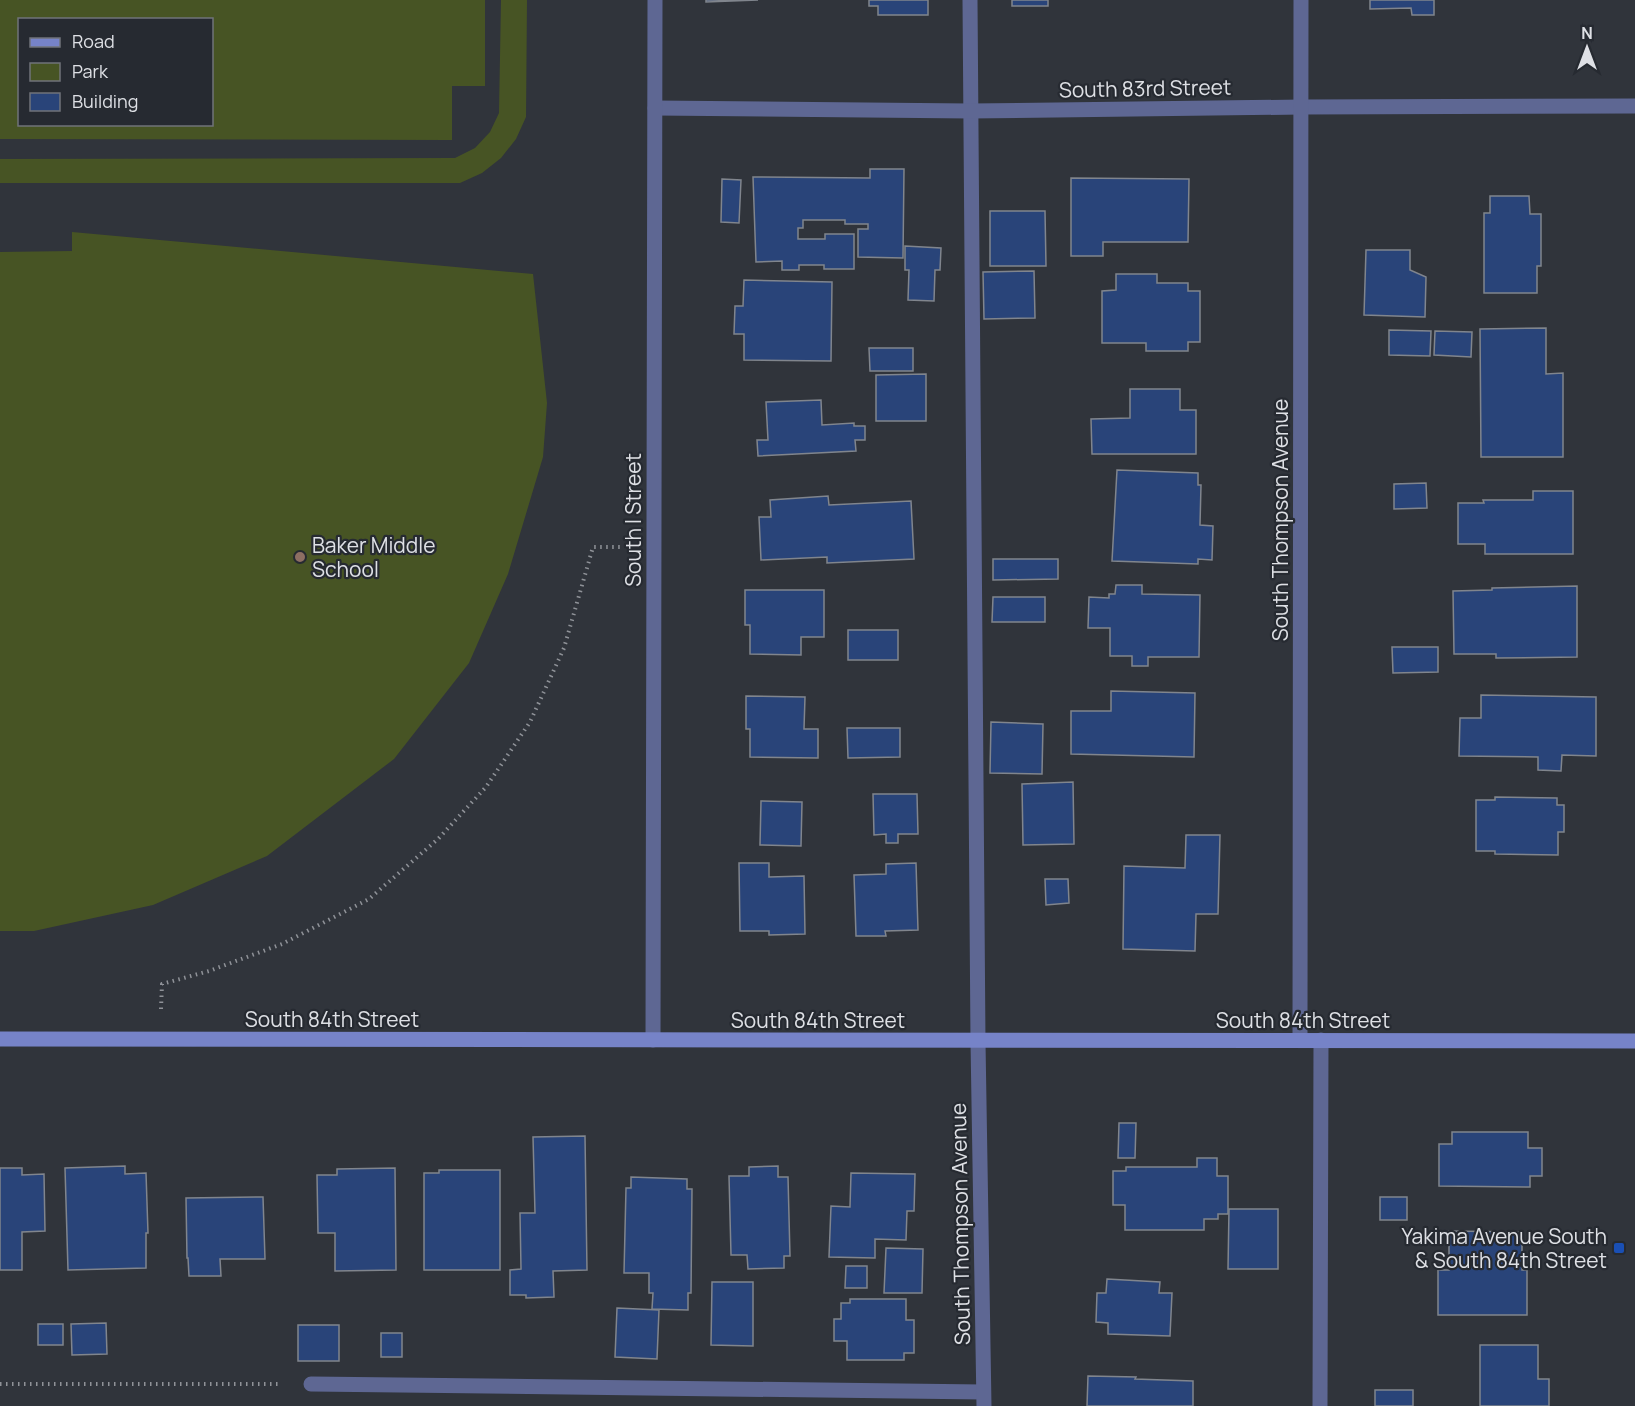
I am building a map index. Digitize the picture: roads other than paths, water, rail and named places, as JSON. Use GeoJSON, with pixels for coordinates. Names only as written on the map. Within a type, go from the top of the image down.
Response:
{"type":"FeatureCollection","features":[{"type":"Feature","properties":{"kind":"main road","name":"South 84th Street"},"geometry":{"type":"LineString","coordinates":[[0,1040],[1635,1041]]}},
{"type":"Feature","properties":{"kind":"street","name":"South I Street"},"geometry":{"type":"LineString","coordinates":[[653,1040],[655,0]]}},
{"type":"Feature","properties":{"kind":"street","name":"South Thompson Avenue"},"geometry":{"type":"LineString","coordinates":[[970,0],[978,1042],[984,1399]]}},
{"type":"Feature","properties":{"kind":"street","name":"South Thompson Avenue"},"geometry":{"type":"LineString","coordinates":[[1300,1040],[1302,0]]}},
{"type":"Feature","properties":{"kind":"street","name":"South 83rd Street"},"geometry":{"type":"LineString","coordinates":[[655,108],[970,111],[1635,106]]}},
{"type":"Feature","properties":{"kind":"street"},"geometry":{"type":"LineString","coordinates":[[1320,1406],[1321,1040]]}},
{"type":"Feature","properties":{"kind":"street"},"geometry":{"type":"LineString","coordinates":[[311,1384],[984,1399]]}},
{"type":"Feature","properties":{"kind":"place","name":"Baker Middle School"},"geometry":{"type":"Point","coordinates":[300,557]}},
{"type":"Feature","properties":{"kind":"place","name":"Yakima Avenue South & South 84th Street"},"geometry":{"type":"Point","coordinates":[1619,1248]}}]}
